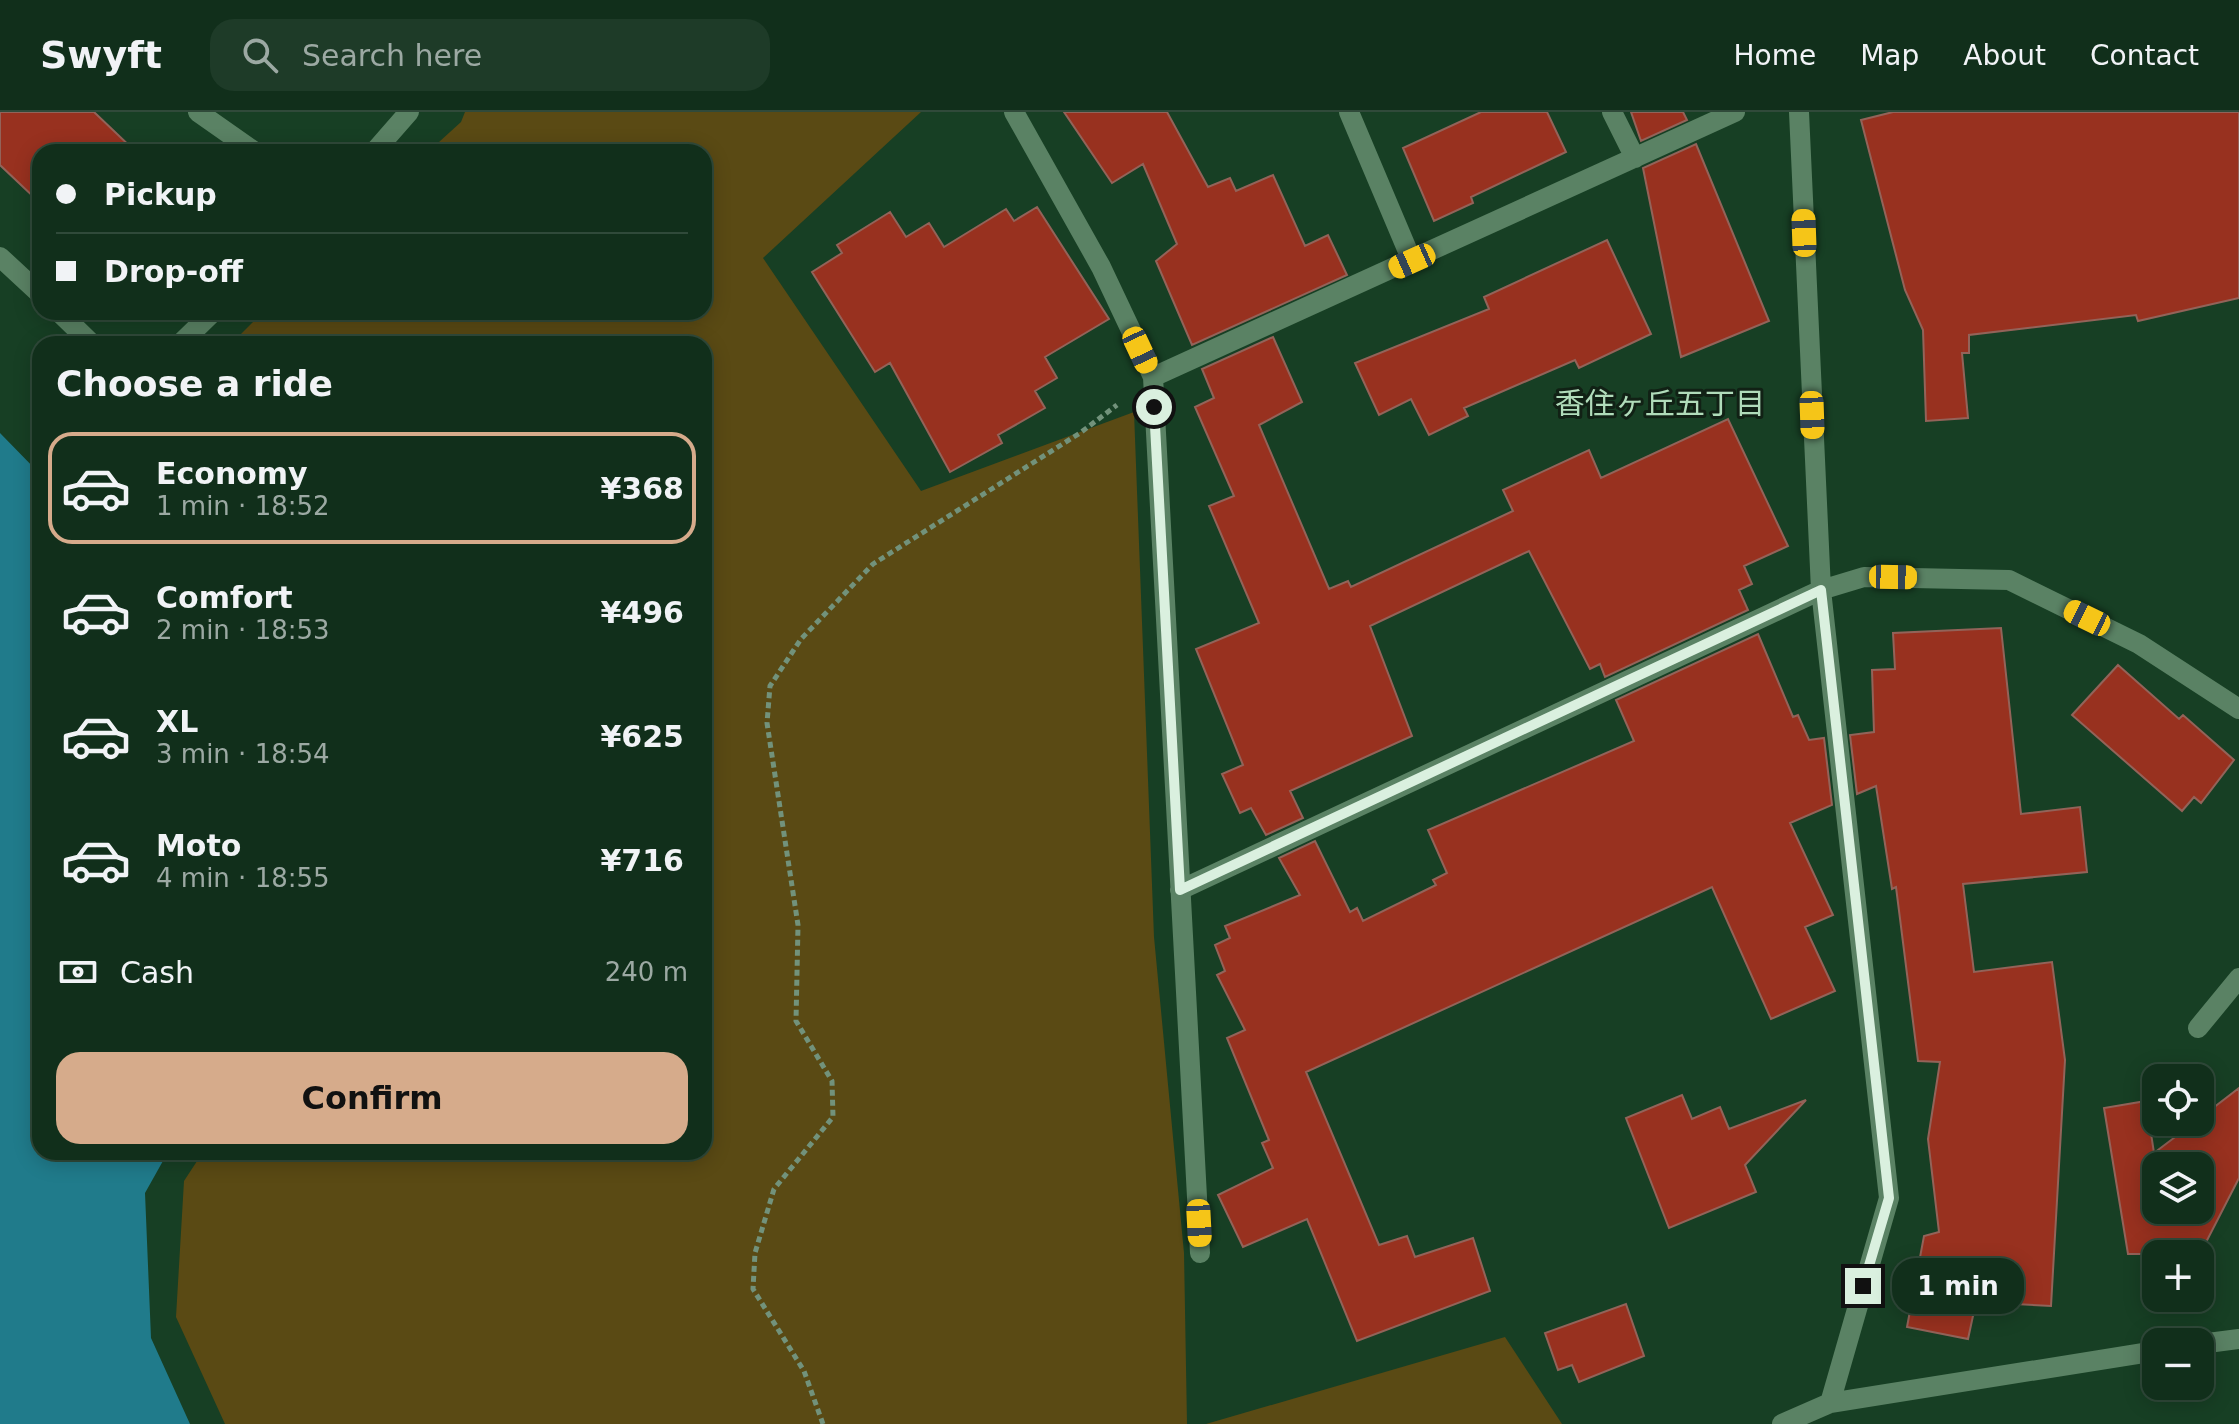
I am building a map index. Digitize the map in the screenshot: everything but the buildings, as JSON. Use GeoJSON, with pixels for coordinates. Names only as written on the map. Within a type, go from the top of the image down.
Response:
{"type":"FeatureCollection","features":[{"type":"Feature","properties":{"kind":"street"},"geometry":{"type":"LineString","coordinates":[[198,112],[244,144]]}},
{"type":"Feature","properties":{"kind":"street"},"geometry":{"type":"LineString","coordinates":[[381,144],[409,112]]}},
{"type":"Feature","properties":{"kind":"street"},"geometry":{"type":"LineString","coordinates":[[1014,112],[1101,267],[1153,377],[1200,1253]]}},
{"type":"Feature","properties":{"kind":"street"},"geometry":{"type":"LineString","coordinates":[[1349,112],[1412,261]]}},
{"type":"Feature","properties":{"kind":"street"},"geometry":{"type":"LineString","coordinates":[[1612,112],[1635,158]]}},
{"type":"Feature","properties":{"kind":"street"},"geometry":{"type":"LineString","coordinates":[[1153,377],[1735,112]]}},
{"type":"Feature","properties":{"kind":"street"},"geometry":{"type":"LineString","coordinates":[[1799,112],[1821,590],[1889,1198],[1830,1403]]}},
{"type":"Feature","properties":{"kind":"street"},"geometry":{"type":"LineString","coordinates":[[0,257],[32,287]]}},
{"type":"Feature","properties":{"kind":"street"},"geometry":{"type":"LineString","coordinates":[[67,320],[84,336]]}},
{"type":"Feature","properties":{"kind":"street"},"geometry":{"type":"LineString","coordinates":[[188,336],[205,320]]}},
{"type":"Feature","properties":{"kind":"street"},"geometry":{"type":"LineString","coordinates":[[1180,890],[1821,590],[1864,577],[2009,580],[2139,644],[2236,702]]}},
{"type":"Feature","properties":{"kind":"street"},"geometry":{"type":"LineString","coordinates":[[2198,1028],[2239,978]]}},
{"type":"Feature","properties":{"kind":"street"},"geometry":{"type":"LineString","coordinates":[[2214,1342],[2239,1339]]}},
{"type":"Feature","properties":{"kind":"street"},"geometry":{"type":"LineString","coordinates":[[1782,1424],[1830,1403],[2142,1353]]}},
{"type":"Feature","properties":{"kind":"path"},"geometry":{"type":"LineString","coordinates":[[823,1424],[804,1371],[753,1289],[755,1253],[774,1189],[833,1117],[832,1081],[796,1021],[798,925],[767,723],[770,686],[801,639],[873,564],[1080,433],[1153,377]]}},
{"type":"Feature","properties":{"kind":"shaded area"},"geometry":{"type":"Polygon","coordinates":[[[465,112],[921,112],[763,258],[921,491],[1134,412],[1154,937],[1184,1253],[1187,1424],[225,1424],[176,1317],[184,1181],[198,1160],[712,1160],[712,336],[239,336],[255,320],[712,320],[712,144],[437,144],[461,122],[465,112]]]}},
{"type":"Feature","properties":{"kind":"shaded area"},"geometry":{"type":"Polygon","coordinates":[[[1505,1337],[1562,1424],[1206,1424],[1505,1337]]]}},
{"type":"Feature","properties":{"kind":"water"},"geometry":{"type":"Polygon","coordinates":[[[0,433],[32,466],[32,1160],[164,1160],[145,1193],[151,1338],[190,1424],[0,1424],[0,433]]]}},
{"type":"Feature","properties":{"kind":"district","name":"香住ヶ丘五丁目"},"geometry":{"type":"Point","coordinates":[1660,403]}},
{"type":"Feature","properties":{"kind":"route"},"geometry":{"type":"LineString","coordinates":[[1154,407],[1180,890],[1821,590],[1889,1198],[1863,1286]]}}]}
